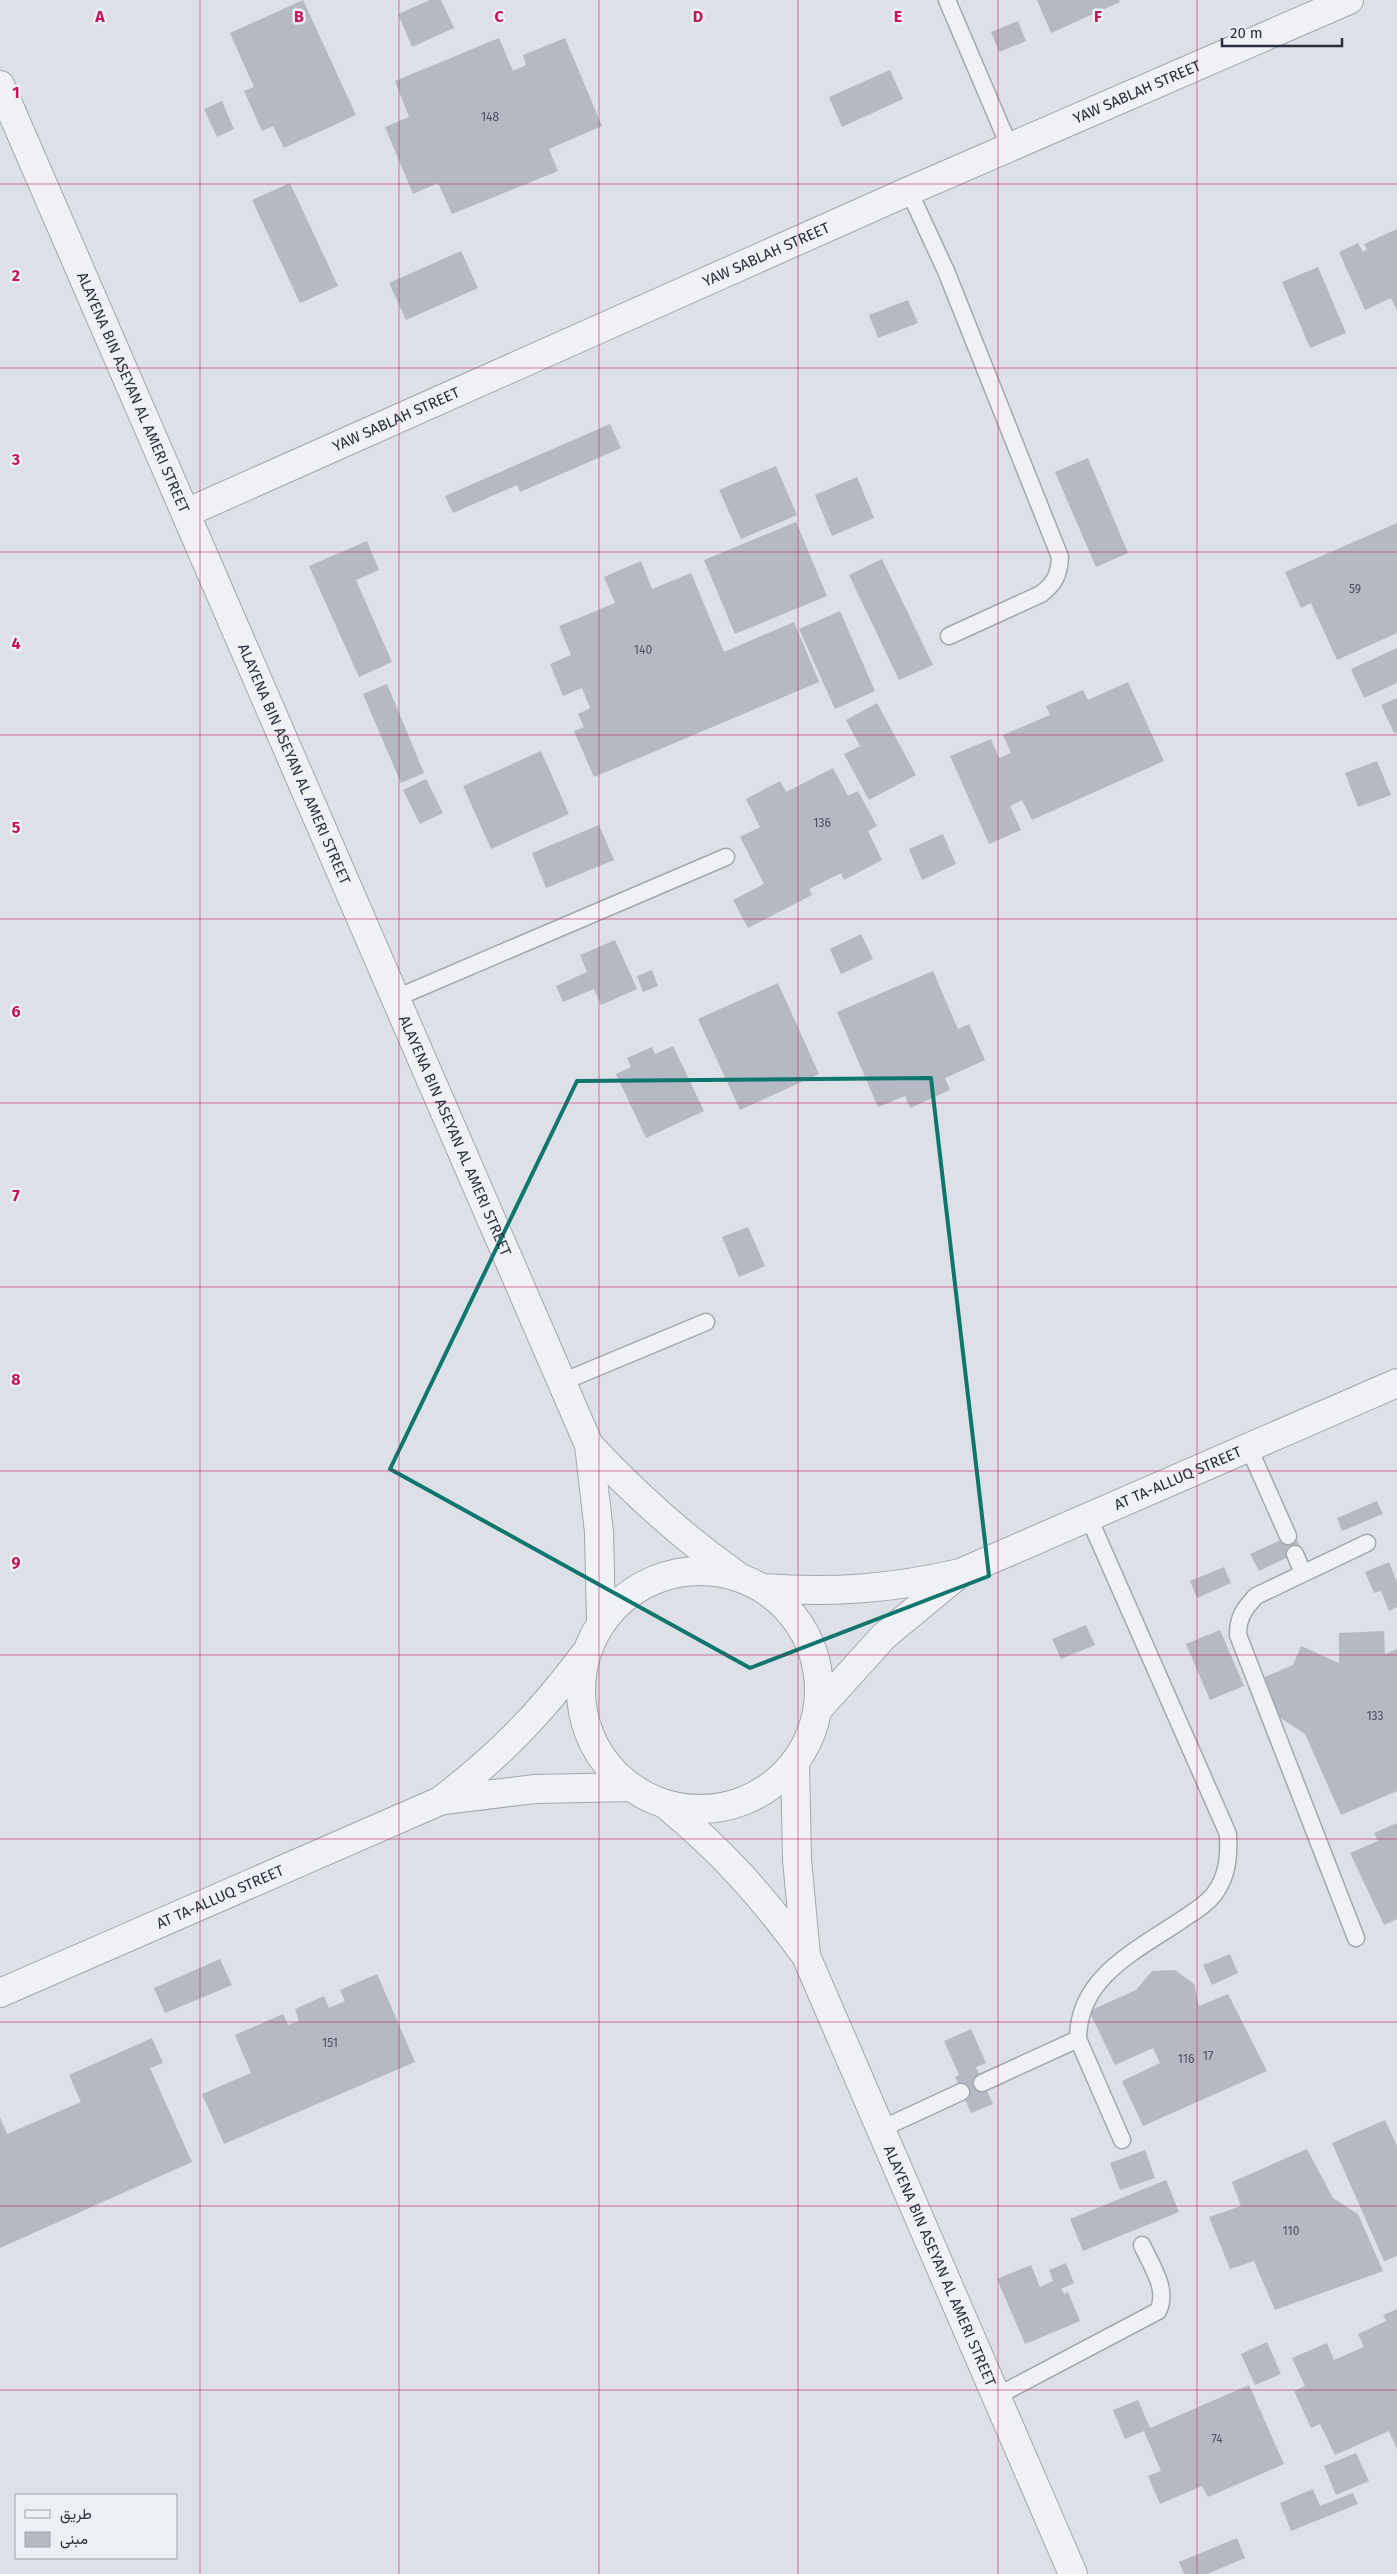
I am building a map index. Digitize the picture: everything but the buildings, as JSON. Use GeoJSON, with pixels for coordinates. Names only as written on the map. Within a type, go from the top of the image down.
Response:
{"type":"FeatureCollection","features":[{"type":"Feature","properties":{"kind":"street","name":"YAW SABLAH STREET"},"geometry":{"type":"LineString","coordinates":[[186,514],[909,191],[1349,0]]}},
{"type":"Feature","properties":{"kind":"street","name":"ALAYENA BIN ASEYAN AL AMERI STREET"},"geometry":{"type":"LineString","coordinates":[[0,84],[589,1445],[599,1532],[601,1620]]}},
{"type":"Feature","properties":{"kind":"street","name":"AT TA-ALLUQ STREET"},"geometry":{"type":"LineString","coordinates":[[601,1620],[620,1601],[640,1587],[664,1576],[688,1572],[714,1572],[751,1582],[812,1592],[862,1590],[912,1584],[960,1574],[1397,1383]]}},
{"type":"Feature","properties":{"kind":"street","name":"ALAYENA BIN ASEYAN AL AMERI STREET"},"geometry":{"type":"LineString","coordinates":[[589,1445],[623,1482],[698,1548],[785,1605],[806,1636],[814,1653],[819,1680],[818,1709]]}},
{"type":"Feature","properties":{"kind":"street","name":"AT TA-ALLUQ STREET"},"geometry":{"type":"LineString","coordinates":[[818,1709],[884,1636],[960,1574]]}},
{"type":"Feature","properties":{"kind":"street"},"geometry":{"type":"LineString","coordinates":[[601,1620],[586,1652],[581,1681],[582,1712],[592,1740],[608,1766],[631,1787],[666,1806],[695,1809],[724,1806],[750,1798],[775,1783],[795,1762],[809,1737],[818,1709]]}},
{"type":"Feature","properties":{"kind":"street","name":"AT TA-ALLUQ STREET"},"geometry":{"type":"LineString","coordinates":[[0,1993],[440,1801],[482,1769],[521,1733],[556,1694],[586,1652]]}},
{"type":"Feature","properties":{"kind":"street","name":"ALAYENA BIN ASEYAN AL AMERI STREET"},"geometry":{"type":"LineString","coordinates":[[795,1762],[797,1860],[806,1956]]}},
{"type":"Feature","properties":{"kind":"street","name":"AT TA-ALLUQ STREET"},"geometry":{"type":"LineString","coordinates":[[440,1801],[535,1789],[631,1787]]}},
{"type":"Feature","properties":{"kind":"street","name":"ALAYENA BIN ASEYAN AL AMERI STREET"},"geometry":{"type":"LineString","coordinates":[[666,1806],[706,1838],[743,1874],[776,1914],[806,1956],[1073,2574]]}},
{"type":"Feature","properties":{"kind":"lane"},"geometry":{"type":"LineString","coordinates":[[947,0],[1010,148]]}},
{"type":"Feature","properties":{"kind":"lane"},"geometry":{"type":"LineString","coordinates":[[909,191],[946,271],[1060,557],[1059,571],[1054,584],[1041,594],[949,636]]}},
{"type":"Feature","properties":{"kind":"lane"},"geometry":{"type":"LineString","coordinates":[[396,998],[726,857]]}},
{"type":"Feature","properties":{"kind":"lane"},"geometry":{"type":"LineString","coordinates":[[562,1382],[706,1322]]}},
{"type":"Feature","properties":{"kind":"lane"},"geometry":{"type":"LineString","coordinates":[[1248,1448],[1288,1536]]}},
{"type":"Feature","properties":{"kind":"lane"},"geometry":{"type":"LineString","coordinates":[[1089,1518],[1228,1834],[1229,1850],[1222,1880],[1206,1904],[1110,1968],[1098,1981],[1082,2008],[1078,2022],[1078,2039],[1122,2140]]}},
{"type":"Feature","properties":{"kind":"lane"},"geometry":{"type":"LineString","coordinates":[[1356,1938],[1238,1635],[1238,1621],[1244,1608],[1256,1596],[1367,1543]]}},
{"type":"Feature","properties":{"kind":"lane"},"geometry":{"type":"LineString","coordinates":[[1295,1554],[1303,1574]]}},
{"type":"Feature","properties":{"kind":"lane"},"geometry":{"type":"LineString","coordinates":[[982,2083],[1078,2039]]}},
{"type":"Feature","properties":{"kind":"lane"},"geometry":{"type":"LineString","coordinates":[[881,2129],[961,2092]]}},
{"type":"Feature","properties":{"kind":"lane"},"geometry":{"type":"LineString","coordinates":[[997,2396],[1158,2311],[1163,2297],[1142,2245]]}},
{"type":"Feature","properties":{"kind":"highlighted area"},"geometry":{"type":"Polygon","coordinates":[[[931,1078],[989,1576],[750,1668],[390,1469],[577,1081],[931,1078]]]}}]}
